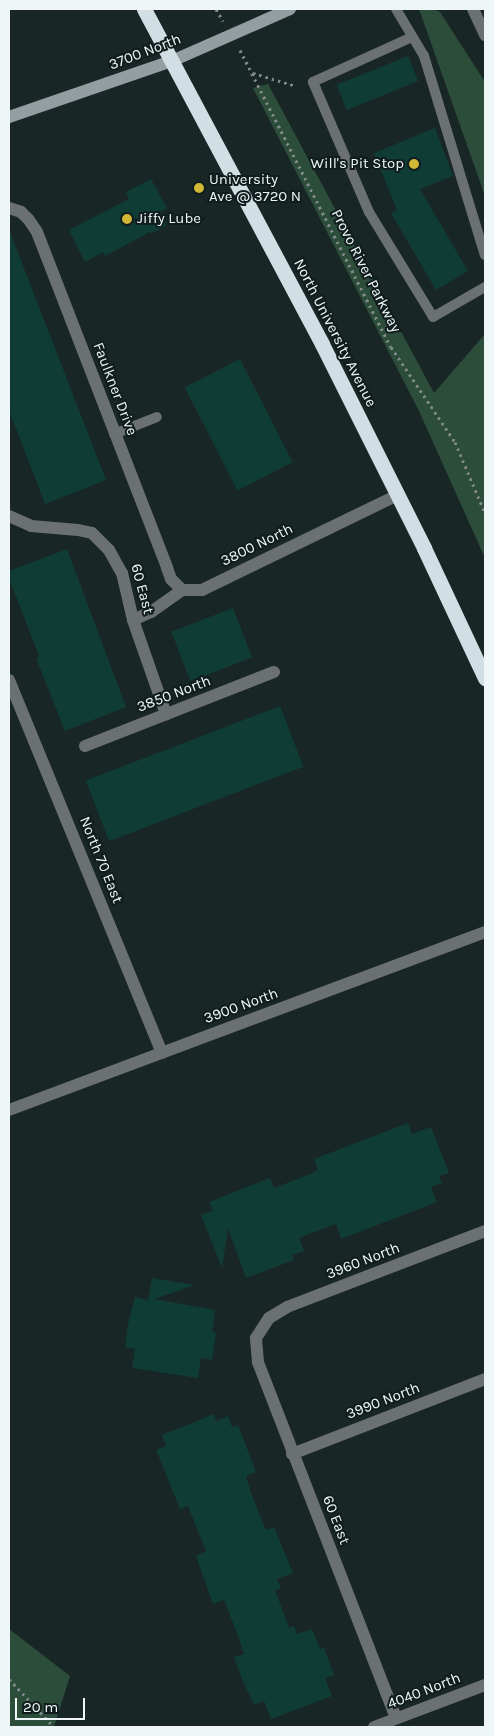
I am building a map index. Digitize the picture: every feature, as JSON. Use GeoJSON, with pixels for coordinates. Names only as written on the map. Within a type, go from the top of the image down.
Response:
{"type":"FeatureCollection","features":[{"type":"Feature","properties":{"kind":"highway","name":"North University Avenue"},"geometry":{"type":"LineString","coordinates":[[144,9],[313,327],[398,495],[485,678]]}},
{"type":"Feature","properties":{"kind":"main road","name":"3700 North"},"geometry":{"type":"LineString","coordinates":[[9,117],[172,61],[290,9]]}},
{"type":"Feature","properties":{"kind":"street"},"geometry":{"type":"LineString","coordinates":[[473,9],[485,35]]}},
{"type":"Feature","properties":{"kind":"street","name":"Faulkner Drive"},"geometry":{"type":"LineString","coordinates":[[9,208],[21,212],[30,220],[37,232],[171,579],[182,590]]}},
{"type":"Feature","properties":{"kind":"street","name":"3800 North"},"geometry":{"type":"LineString","coordinates":[[182,590],[202,590],[398,495]]}},
{"type":"Feature","properties":{"kind":"street","name":"60 East"},"geometry":{"type":"LineString","coordinates":[[9,516],[31,526],[78,530],[92,533],[100,539],[117,561],[133,620],[166,714]]}},
{"type":"Feature","properties":{"kind":"street"},"geometry":{"type":"LineString","coordinates":[[133,620],[151,612],[182,590]]}},
{"type":"Feature","properties":{"kind":"street","name":"3850 North"},"geometry":{"type":"LineString","coordinates":[[85,746],[274,672]]}},
{"type":"Feature","properties":{"kind":"street","name":"North 70 East"},"geometry":{"type":"LineString","coordinates":[[9,680],[162,1053]]}},
{"type":"Feature","properties":{"kind":"street","name":"3900 North"},"geometry":{"type":"LineString","coordinates":[[9,1110],[485,932]]}},
{"type":"Feature","properties":{"kind":"street","name":"3960 North"},"geometry":{"type":"LineString","coordinates":[[259,1331],[269,1318],[287,1307],[485,1231]]}},
{"type":"Feature","properties":{"kind":"street","name":"60 East"},"geometry":{"type":"LineString","coordinates":[[259,1331],[255,1345],[258,1362],[292,1454],[396,1718]]}},
{"type":"Feature","properties":{"kind":"street","name":"3990 North"},"geometry":{"type":"LineString","coordinates":[[292,1454],[485,1379]]}},
{"type":"Feature","properties":{"kind":"street","name":"4040 North"},"geometry":{"type":"LineString","coordinates":[[374,1727],[485,1684]]}},
{"type":"Feature","properties":{"kind":"lane"},"geometry":{"type":"LineString","coordinates":[[396,9],[424,56],[485,255]]}},
{"type":"Feature","properties":{"kind":"lane"},"geometry":{"type":"LineString","coordinates":[[412,37],[313,82],[368,212],[433,316],[485,287]]}},
{"type":"Feature","properties":{"kind":"lane"},"geometry":{"type":"LineString","coordinates":[[114,434],[157,417]]}},
{"type":"Feature","properties":{"kind":"path","name":"Provo River Parkway"},"geometry":{"type":"LineString","coordinates":[[293,85],[253,73],[392,347],[455,442],[485,512]]}},
{"type":"Feature","properties":{"kind":"path"},"geometry":{"type":"LineString","coordinates":[[9,1679],[54,1727]]}},
{"type":"Feature","properties":{"kind":"green space"},"geometry":{"type":"Polygon","coordinates":[[[419,9],[433,9],[440,12],[485,82],[485,196],[419,9]]]}},
{"type":"Feature","properties":{"kind":"green space"},"geometry":{"type":"Polygon","coordinates":[[[268,84],[434,393],[485,334],[485,558],[419,411],[253,88],[268,84]]]}},
{"type":"Feature","properties":{"kind":"green space"},"geometry":{"type":"Polygon","coordinates":[[[9,1629],[70,1676],[54,1727],[9,1727],[9,1629]]]}},
{"type":"Feature","properties":{"kind":"building","name":"Will's Pit Stop"},"geometry":{"type":"Polygon","coordinates":[[[408,56],[418,81],[347,110],[337,85],[408,56]]]}},
{"type":"Feature","properties":{"kind":"building"},"geometry":{"type":"Polygon","coordinates":[[[435,128],[453,176],[420,189],[468,271],[436,290],[391,213],[397,210],[374,153],[435,128]]]}},
{"type":"Feature","properties":{"kind":"building","name":"Jiffy Lube"},"geometry":{"type":"Polygon","coordinates":[[[151,179],[167,208],[160,212],[167,225],[105,256],[103,252],[85,262],[69,230],[129,199],[126,192],[151,179]]]}},
{"type":"Feature","properties":{"kind":"building"},"geometry":{"type":"Polygon","coordinates":[[[10,232],[106,480],[45,504],[9,410],[10,232]]]}},
{"type":"Feature","properties":{"kind":"building"},"geometry":{"type":"Polygon","coordinates":[[[240,359],[293,462],[237,491],[185,387],[240,359]]]}},
{"type":"Feature","properties":{"kind":"building"},"geometry":{"type":"Polygon","coordinates":[[[67,549],[126,707],[65,731],[36,658],[39,656],[9,578],[9,571],[67,549]]]}},
{"type":"Feature","properties":{"kind":"building"},"geometry":{"type":"Polygon","coordinates":[[[233,608],[252,657],[190,681],[171,632],[233,608]]]}},
{"type":"Feature","properties":{"kind":"building"},"geometry":{"type":"Polygon","coordinates":[[[280,706],[303,767],[109,841],[86,781],[280,706]]]}},
{"type":"Feature","properties":{"kind":"building"},"geometry":{"type":"Polygon","coordinates":[[[408,1123],[412,1134],[431,1127],[449,1173],[439,1176],[442,1183],[431,1187],[437,1202],[341,1239],[336,1224],[299,1238],[304,1251],[292,1255],[294,1260],[246,1278],[228,1228],[222,1268],[201,1215],[213,1211],[209,1202],[270,1178],[274,1188],[308,1175],[318,1170],[314,1159],[408,1123]]]}},
{"type":"Feature","properties":{"kind":"building"},"geometry":{"type":"Polygon","coordinates":[[[152,1278],[195,1285],[154,1299],[215,1310],[212,1332],[216,1333],[212,1360],[201,1358],[198,1378],[132,1368],[135,1349],[125,1347],[128,1324],[135,1297],[148,1300],[152,1278]]]}},
{"type":"Feature","properties":{"kind":"building"},"geometry":{"type":"Polygon","coordinates":[[[214,1414],[216,1421],[228,1416],[232,1427],[238,1425],[256,1472],[246,1476],[251,1493],[266,1530],[274,1527],[293,1573],[277,1579],[281,1588],[275,1590],[289,1628],[294,1626],[297,1634],[312,1629],[320,1649],[324,1648],[334,1675],[325,1678],[332,1696],[271,1719],[264,1701],[254,1705],[242,1679],[234,1657],[244,1654],[237,1633],[224,1600],[213,1604],[196,1556],[206,1551],[188,1506],[180,1509],[156,1450],[166,1446],[162,1435],[214,1414]]]}},
{"type":"Feature","properties":{"kind":"place","name":"Will's Pit Stop"},"geometry":{"type":"Point","coordinates":[414,164]}},
{"type":"Feature","properties":{"kind":"place","name":"University Ave @ 3720 N"},"geometry":{"type":"Point","coordinates":[199,188]}},
{"type":"Feature","properties":{"kind":"place","name":"Jiffy Lube"},"geometry":{"type":"Point","coordinates":[127,219]}}]}
